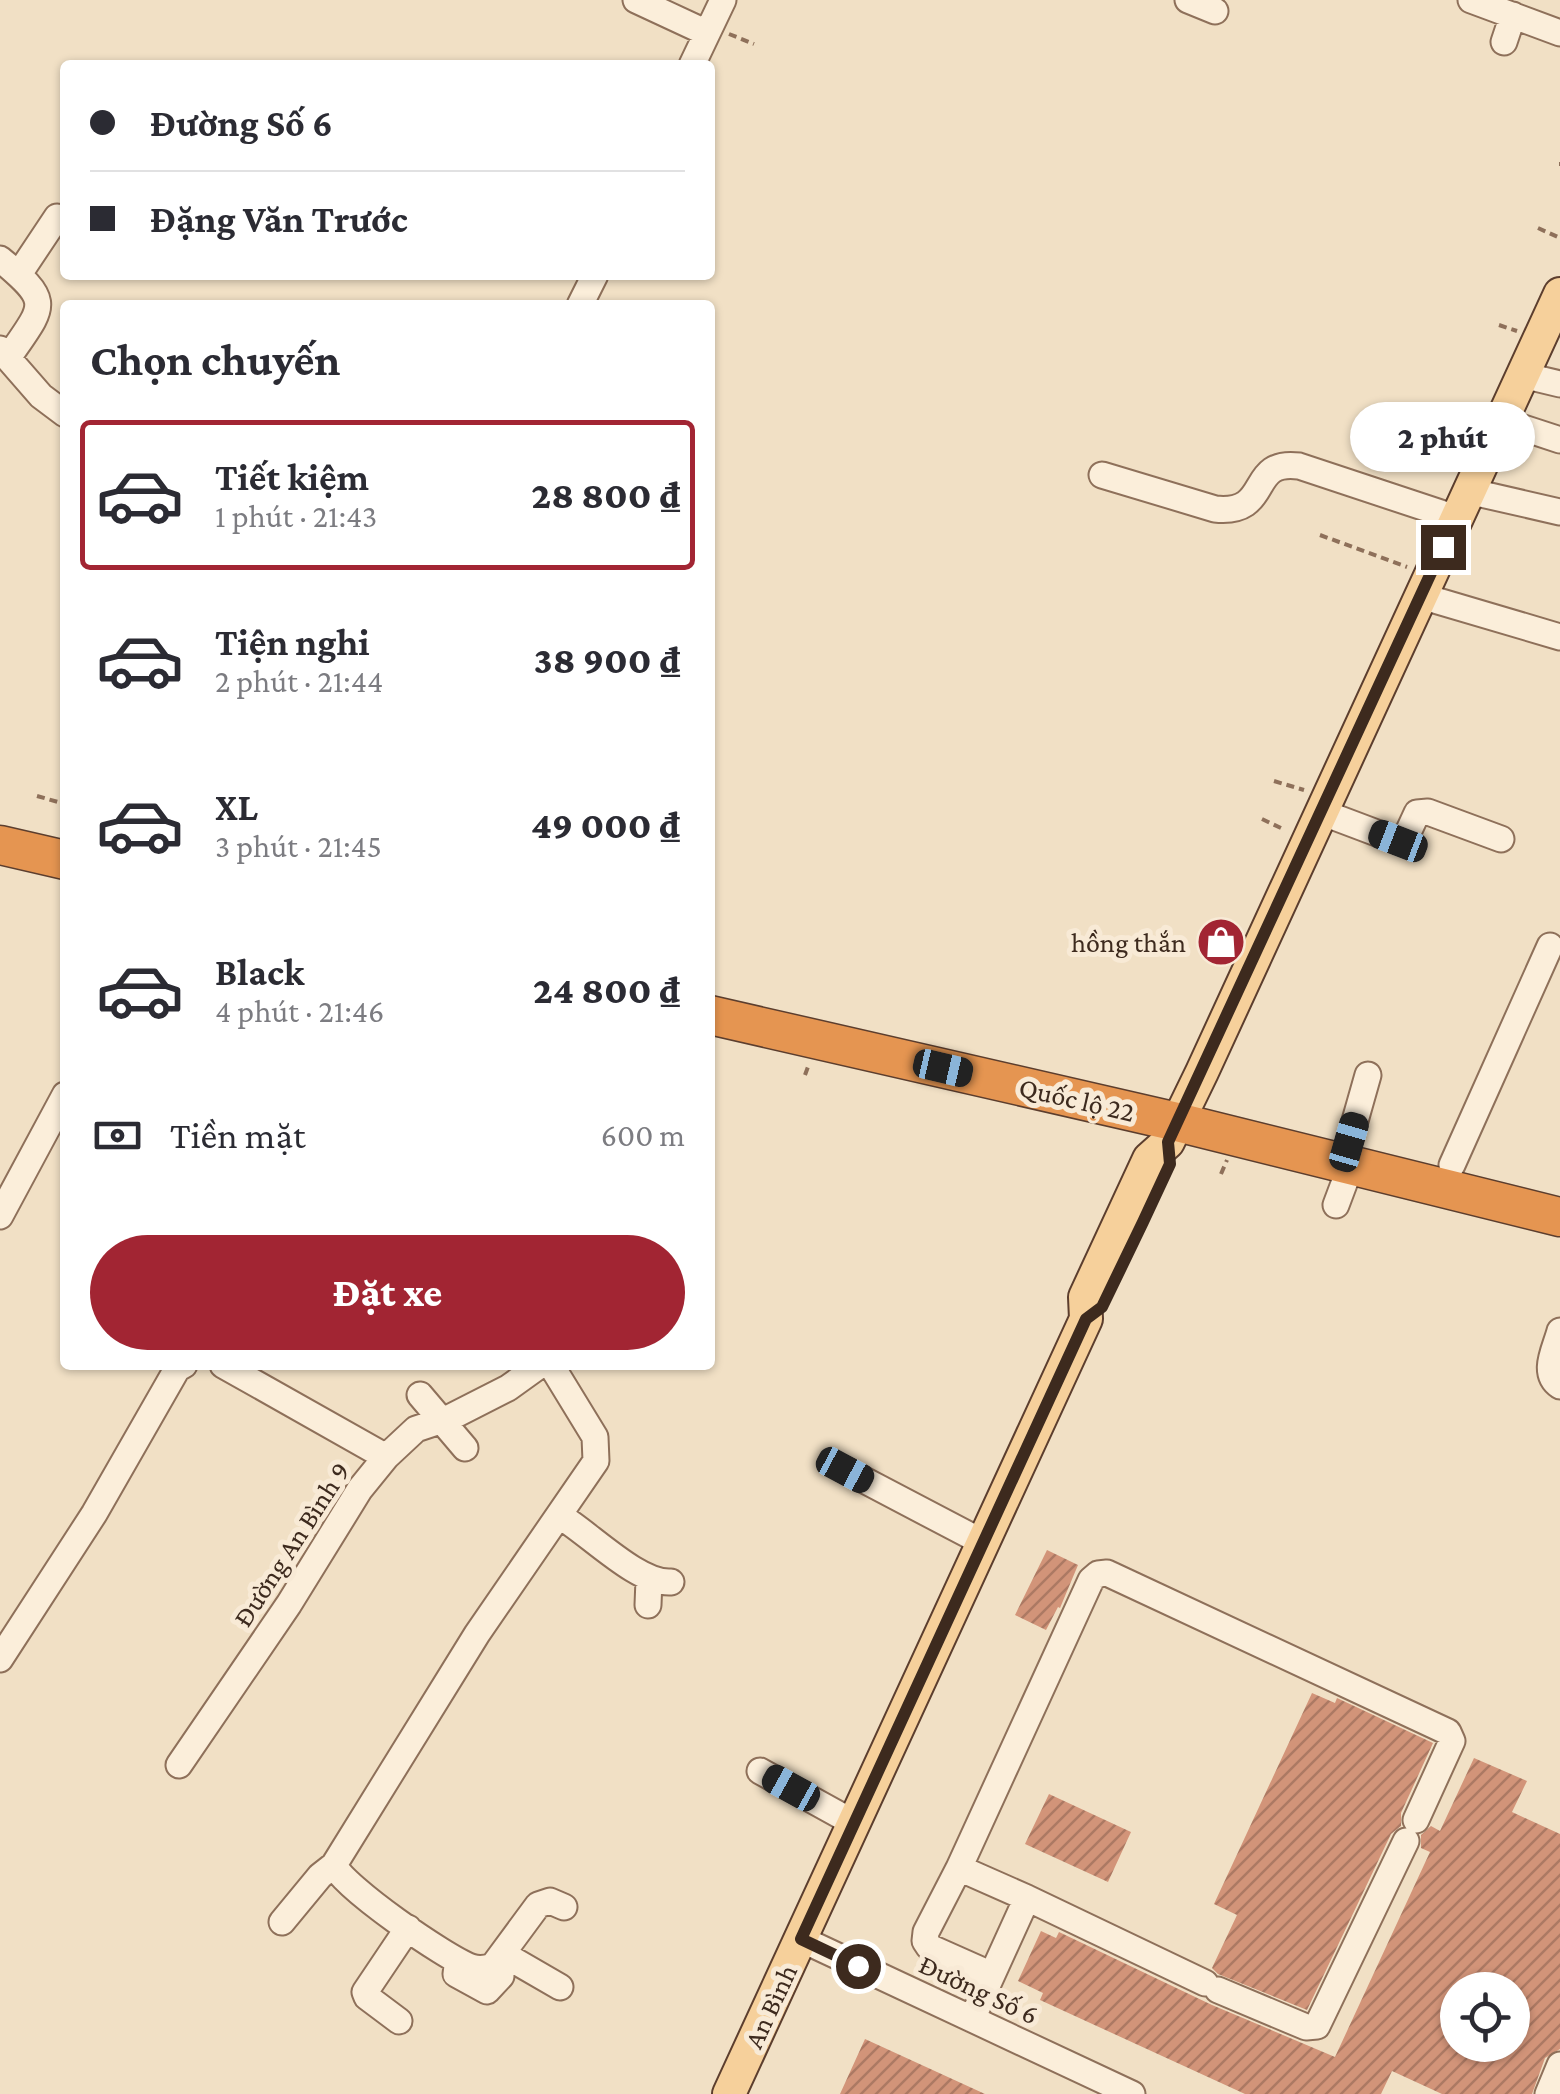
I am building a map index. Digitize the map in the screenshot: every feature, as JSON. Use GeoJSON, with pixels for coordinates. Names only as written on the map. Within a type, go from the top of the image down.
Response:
{"type":"FeatureCollection","features":[{"type":"Feature","properties":{"kind":"highway"},"geometry":{"type":"LineString","coordinates":[[0,823],[60,836]]}},
{"type":"Feature","properties":{"kind":"highway"},"geometry":{"type":"LineString","coordinates":[[0,845],[60,859]]}},
{"type":"Feature","properties":{"kind":"highway","name":"Quốc lộ 22"},"geometry":{"type":"LineString","coordinates":[[715,993],[1177,1123]]}},
{"type":"Feature","properties":{"kind":"highway","name":"Quốc lộ 22"},"geometry":{"type":"LineString","coordinates":[[715,1016],[1177,1123],[1350,1154],[1452,1166],[1560,1191]]}},
{"type":"Feature","properties":{"kind":"highway","name":"Quốc lộ 22"},"geometry":{"type":"LineString","coordinates":[[1350,1154],[1560,1217]]}},
{"type":"Feature","properties":{"kind":"main road","name":"An Bình"},"geometry":{"type":"LineString","coordinates":[[730,2094],[1086,1319],[1102,1307],[1150,1208],[1170,1164],[1177,1123],[1560,294]]}},
{"type":"Feature","properties":{"kind":"street"},"geometry":{"type":"LineString","coordinates":[[636,0],[709,30]]}},
{"type":"Feature","properties":{"kind":"street"},"geometry":{"type":"LineString","coordinates":[[694,60],[723,0]]}},
{"type":"Feature","properties":{"kind":"street"},"geometry":{"type":"LineString","coordinates":[[1188,0],[1215,11]]}},
{"type":"Feature","properties":{"kind":"street"},"geometry":{"type":"LineString","coordinates":[[1471,0],[1560,33]]}},
{"type":"Feature","properties":{"kind":"street"},"geometry":{"type":"LineString","coordinates":[[1504,42],[1513,15]]}},
{"type":"Feature","properties":{"kind":"street"},"geometry":{"type":"LineString","coordinates":[[57,217],[9,266],[33,286],[40,305],[38,315],[4,353],[26,394],[60,412]]}},
{"type":"Feature","properties":{"kind":"street"},"geometry":{"type":"LineString","coordinates":[[1522,375],[1560,384]]}},
{"type":"Feature","properties":{"kind":"street"},"geometry":{"type":"LineString","coordinates":[[1502,422],[1560,440]]}},
{"type":"Feature","properties":{"kind":"street"},"geometry":{"type":"LineString","coordinates":[[1102,474],[1215,509],[1244,507],[1268,471],[1289,464],[1462,505],[1560,512]]}},
{"type":"Feature","properties":{"kind":"street"},"geometry":{"type":"LineString","coordinates":[[1425,586],[1511,610]]}},
{"type":"Feature","properties":{"kind":"street"},"geometry":{"type":"LineString","coordinates":[[1425,586],[1560,637]]}},
{"type":"Feature","properties":{"kind":"street"},"geometry":{"type":"LineString","coordinates":[[1324,805],[1398,841],[1406,839],[1417,814],[1428,812],[1501,839]]}},
{"type":"Feature","properties":{"kind":"street"},"geometry":{"type":"LineString","coordinates":[[1452,1166],[1550,946]]}},
{"type":"Feature","properties":{"kind":"street"},"geometry":{"type":"LineString","coordinates":[[1336,1205],[1368,1075]]}},
{"type":"Feature","properties":{"kind":"street"},"geometry":{"type":"LineString","coordinates":[[0,1216],[60,1104]]}},
{"type":"Feature","properties":{"kind":"street"},"geometry":{"type":"LineString","coordinates":[[1560,1331],[1549,1372],[1551,1380],[1560,1386]]}},
{"type":"Feature","properties":{"kind":"street"},"geometry":{"type":"LineString","coordinates":[[0,1658],[94,1514],[176,1370]]}},
{"type":"Feature","properties":{"kind":"street"},"geometry":{"type":"LineString","coordinates":[[232,1370],[386,1457]]}},
{"type":"Feature","properties":{"kind":"street","name":"Đường An Bình 9"},"geometry":{"type":"LineString","coordinates":[[179,1764],[289,1604],[360,1489],[386,1457],[416,1429],[442,1421],[508,1388],[533,1370]]}},
{"type":"Feature","properties":{"kind":"street"},"geometry":{"type":"LineString","coordinates":[[282,1922],[334,1865],[477,1634],[596,1461],[596,1444],[554,1370]]}},
{"type":"Feature","properties":{"kind":"street"},"geometry":{"type":"LineString","coordinates":[[420,1395],[465,1448]]}},
{"type":"Feature","properties":{"kind":"street"},"geometry":{"type":"LineString","coordinates":[[845,1470],[984,1543]]}},
{"type":"Feature","properties":{"kind":"street"},"geometry":{"type":"LineString","coordinates":[[560,1516],[656,1588]]}},
{"type":"Feature","properties":{"kind":"street"},"geometry":{"type":"LineString","coordinates":[[959,1868],[1306,2028],[1317,2026],[1452,1741],[1448,1732],[1107,1573],[1098,1574],[1091,1580],[926,1932],[929,1947],[992,1975]]}},
{"type":"Feature","properties":{"kind":"street"},"geometry":{"type":"LineString","coordinates":[[760,1771],[854,1823]]}},
{"type":"Feature","properties":{"kind":"street"},"geometry":{"type":"LineString","coordinates":[[334,1865],[340,1876],[460,1962],[484,1970],[493,1966],[492,1982]]}},
{"type":"Feature","properties":{"kind":"street"},"geometry":{"type":"LineString","coordinates":[[972,2019],[1026,1898]]}},
{"type":"Feature","properties":{"kind":"street"},"geometry":{"type":"LineString","coordinates":[[492,1982],[538,1905],[550,1901],[564,1907]]}},
{"type":"Feature","properties":{"kind":"street"},"geometry":{"type":"LineString","coordinates":[[399,2021],[365,1992],[408,1928]]}},
{"type":"Feature","properties":{"kind":"street","name":"Đường Số 6"},"geometry":{"type":"LineString","coordinates":[[801,1939],[1132,2094]]}},
{"type":"Feature","properties":{"kind":"street"},"geometry":{"type":"LineString","coordinates":[[460,1962],[456,1974],[492,1982],[560,1987]]}},
{"type":"Feature","properties":{"kind":"street"},"geometry":{"type":"LineString","coordinates":[[1548,2094],[1560,2065]]}},
{"type":"Feature","properties":{"kind":"path"},"geometry":{"type":"LineString","coordinates":[[709,30],[754,44]]}},
{"type":"Feature","properties":{"kind":"path"},"geometry":{"type":"LineString","coordinates":[[1538,228],[1560,238]]}},
{"type":"Feature","properties":{"kind":"path"},"geometry":{"type":"LineString","coordinates":[[1320,535],[1425,586]]}},
{"type":"Feature","properties":{"kind":"path"},"geometry":{"type":"LineString","coordinates":[[1274,781],[1324,805]]}},
{"type":"Feature","properties":{"kind":"path"},"geometry":{"type":"LineString","coordinates":[[37,796],[60,803]]}},
{"type":"Feature","properties":{"kind":"building"},"geometry":{"type":"Polygon","coordinates":[[[1047,1550],[1078,1565],[1046,1630],[1015,1615],[1047,1550]]]}},
{"type":"Feature","properties":{"kind":"building"},"geometry":{"type":"Polygon","coordinates":[[[1312,1693],[1335,1703],[1337,1698],[1433,1743],[1401,1813],[1401,1826],[1391,1834],[1307,2010],[1218,1974],[1212,1968],[1237,1915],[1214,1904],[1312,1693]]]}},
{"type":"Feature","properties":{"kind":"building"},"geometry":{"type":"Polygon","coordinates":[[[1474,1758],[1527,1781],[1512,1812],[1560,1834],[1560,2049],[1545,2058],[1532,2094],[1442,2094],[1392,2071],[1381,2094],[1245,2094],[1040,2000],[1043,1993],[1018,1981],[1041,1931],[1056,1938],[1059,1932],[1212,2005],[1335,2057],[1430,1852],[1421,1848],[1421,1835],[1431,1826],[1440,1831],[1474,1758]]]}},
{"type":"Feature","properties":{"kind":"building"},"geometry":{"type":"Polygon","coordinates":[[[1049,1794],[1131,1832],[1108,1882],[1025,1844],[1049,1794]]]}},
{"type":"Feature","properties":{"kind":"building"},"geometry":{"type":"Polygon","coordinates":[[[865,2039],[985,2094],[840,2094],[865,2039]]]}},
{"type":"Feature","properties":{"kind":"place","name":"hồng thắn"},"geometry":{"type":"Point","coordinates":[1221,942]}},
{"type":"Feature","properties":{"kind":"route"},"geometry":{"type":"LineString","coordinates":[[858,1966],[801,1939],[1086,1319],[1102,1307],[1170,1164],[1168,1142],[1443,547]]}}]}
